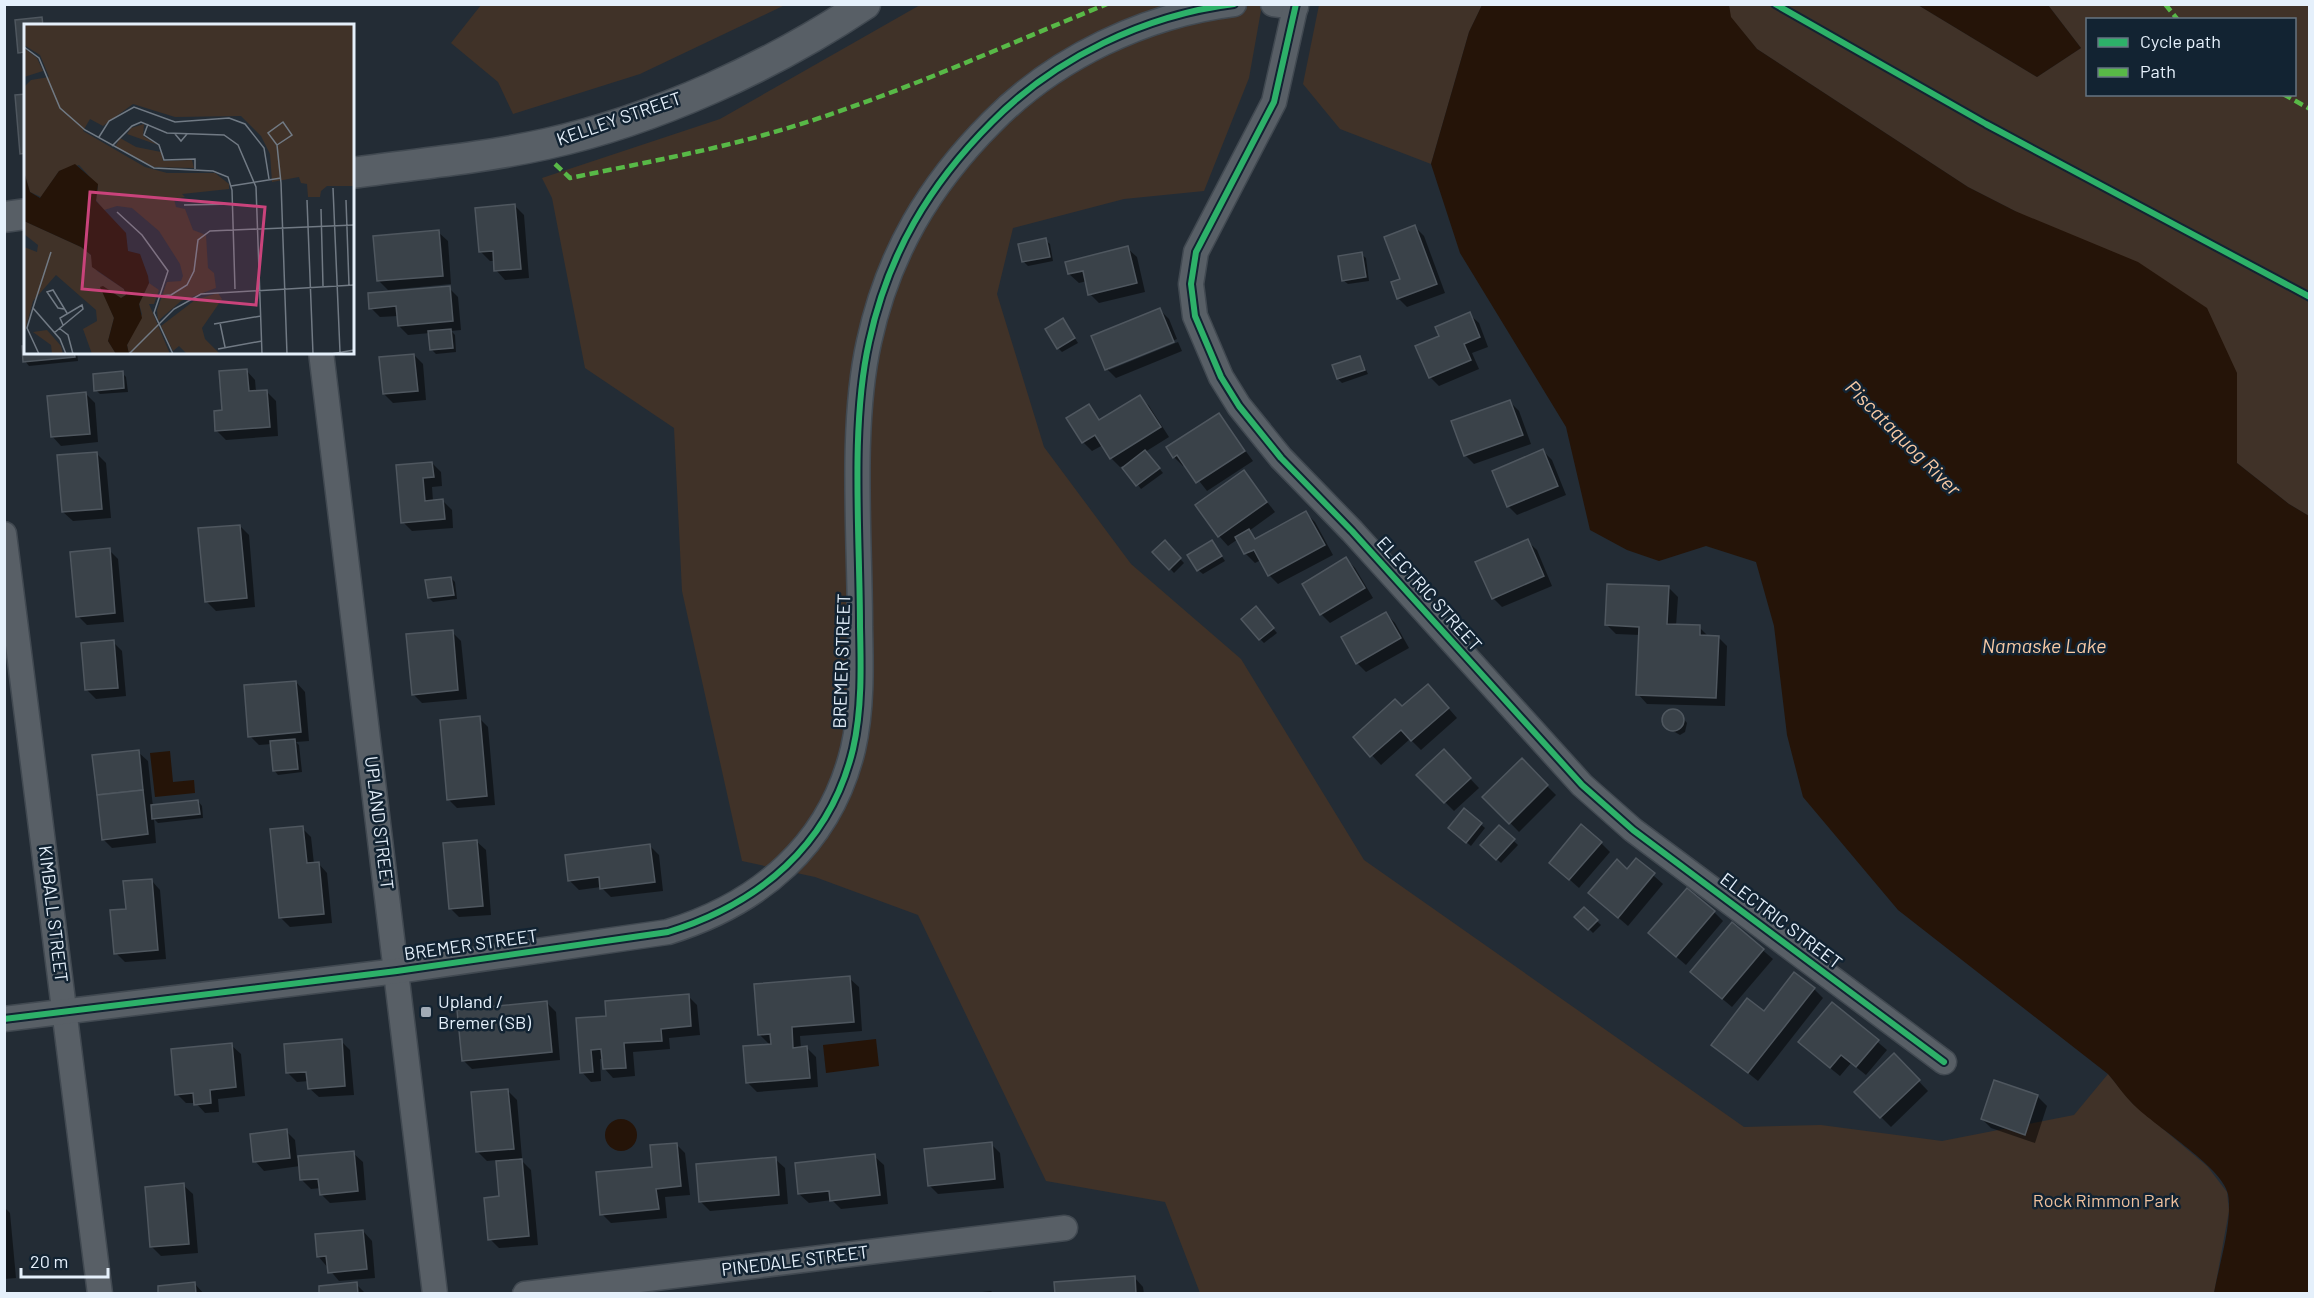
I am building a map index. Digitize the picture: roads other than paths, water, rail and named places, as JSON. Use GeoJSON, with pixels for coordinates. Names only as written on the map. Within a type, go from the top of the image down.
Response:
{"type":"FeatureCollection","features":[{"type":"Feature","properties":{"kind":"street","name":"KELLEY STREET"},"geometry":{"type":"LineString","coordinates":[[354,172],[546,144],[614,125],[735,78],[829,28],[865,4]]}},
{"type":"Feature","properties":{"kind":"street","name":"BREMER STREET"},"geometry":{"type":"LineString","coordinates":[[4,1019],[397,971],[668,932],[730,908],[786,869],[809,842],[829,812],[853,749],[858,717],[860,649],[859,479],[863,375],[869,341],[887,276],[917,214],[958,157],[1008,106],[1066,63],[1128,32],[1203,8],[1234,4]]}},
{"type":"Feature","properties":{"kind":"street","name":"ELECTRIC STREET"},"geometry":{"type":"LineString","coordinates":[[1288,5],[1274,102],[1196,252],[1191,284],[1195,316],[1221,377],[1239,406],[1281,458],[1352,531],[1582,785],[1633,830],[1944,1062]]}},
{"type":"Feature","properties":{"kind":"street"},"geometry":{"type":"LineString","coordinates":[[4,217],[24,214]]}},
{"type":"Feature","properties":{"kind":"street","name":"UPLAND STREET"},"geometry":{"type":"LineString","coordinates":[[321,354],[435,1293]]}},
{"type":"Feature","properties":{"kind":"street","name":"KIMBALL STREET"},"geometry":{"type":"LineString","coordinates":[[4,534],[100,1293]]}},
{"type":"Feature","properties":{"kind":"street","name":"PINEDALE STREET"},"geometry":{"type":"LineString","coordinates":[[525,1293],[1065,1228]]}},
{"type":"Feature","properties":{"kind":"water","name":"Namaske Lake"},"geometry":{"type":"Polygon","coordinates":[[[1482,5],[1729,5],[1731,17],[1757,49],[1968,187],[2015,211],[2138,262],[2207,308],[2237,373],[2237,463],[2289,504],[2309,516],[2309,1293],[2214,1293],[2229,1217],[2228,1194],[2223,1183],[2200,1159],[2128,1099],[2108,1074],[1898,910],[1803,797],[1787,735],[1774,626],[1756,562],[1706,546],[1659,561],[1627,550],[1590,530],[1566,427],[1460,253],[1431,164],[1469,32],[1482,5]]]}},
{"type":"Feature","properties":{"kind":"water"},"geometry":{"type":"Polygon","coordinates":[[[1918,5],[2048,5],[2081,48],[2037,77],[1918,5]]]}},
{"type":"Feature","properties":{"kind":"water"},"geometry":{"type":"Polygon","coordinates":[[[170,751],[173,782],[194,780],[195,793],[155,797],[150,753],[170,751]]]}},
{"type":"Feature","properties":{"kind":"water"},"geometry":{"type":"Polygon","coordinates":[[[876,1039],[879,1066],[826,1073],[823,1045],[876,1039]]]}},
{"type":"Feature","properties":{"kind":"water"},"geometry":{"type":"Polygon","coordinates":[[[621,1119],[633,1123],[637,1135],[633,1147],[621,1151],[609,1147],[605,1135],[609,1123],[621,1119]]]}},
{"type":"Feature","properties":{"kind":"place","name":"Upland / Bremer (SB)"},"geometry":{"type":"Point","coordinates":[426,1012]}},
{"type":"Feature","properties":{"kind":"water label","name":"Piscataquog River"},"geometry":{"type":"Point","coordinates":[1903,438]}},
{"type":"Feature","properties":{"kind":"park label","name":"Rock Rimmon Park"},"geometry":{"type":"Point","coordinates":[2106,1201]}}]}
